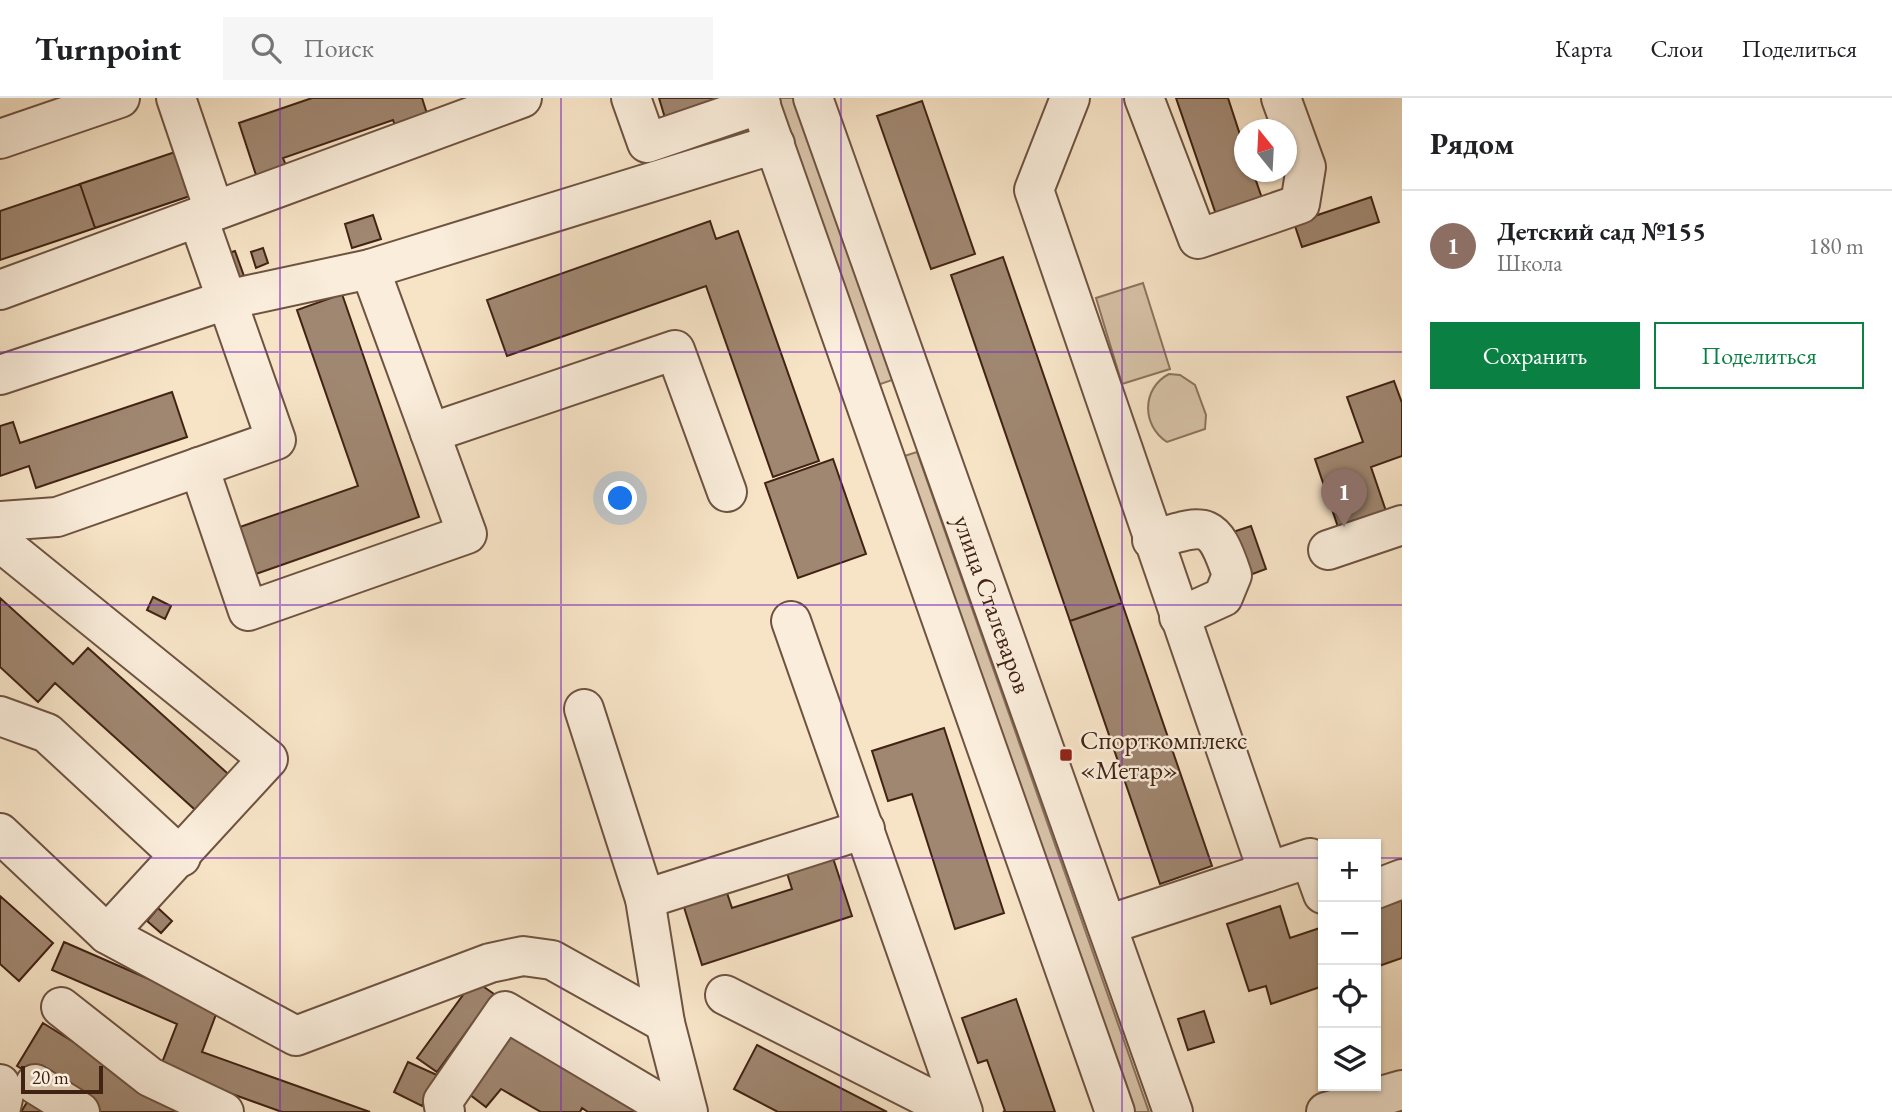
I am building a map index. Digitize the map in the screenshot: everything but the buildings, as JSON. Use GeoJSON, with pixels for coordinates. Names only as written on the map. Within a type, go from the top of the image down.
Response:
{"type":"FeatureCollection","features":[{"type":"Feature","properties":{"kind":"street"},"geometry":{"type":"LineString","coordinates":[[0,139],[120,98]]}},
{"type":"Feature","properties":{"kind":"street"},"geometry":{"type":"LineString","coordinates":[[0,521],[57,517],[276,440],[226,300],[176,98]]}},
{"type":"Feature","properties":{"kind":"street"},"geometry":{"type":"LineString","coordinates":[[0,290],[522,98]]}},
{"type":"Feature","properties":{"kind":"street"},"geometry":{"type":"LineString","coordinates":[[631,98],[647,143],[760,101]]}},
{"type":"Feature","properties":{"kind":"street","name":"улица Сталеваров"},"geometry":{"type":"LineString","coordinates":[[813,98],[1173,1112]]}},
{"type":"Feature","properties":{"kind":"street"},"geometry":{"type":"LineString","coordinates":[[1070,98],[1034,190],[1268,872]]}},
{"type":"Feature","properties":{"kind":"street"},"geometry":{"type":"LineString","coordinates":[[1144,98],[1198,239],[1300,204],[1306,167],[1281,98]]}},
{"type":"Feature","properties":{"kind":"street","name":"улица Сталеваров"},"geometry":{"type":"LineString","coordinates":[[760,101],[1115,1112]]}},
{"type":"Feature","properties":{"kind":"street"},"geometry":{"type":"LineString","coordinates":[[0,375],[226,300],[370,269],[775,144]]}},
{"type":"Feature","properties":{"kind":"street"},"geometry":{"type":"LineString","coordinates":[[199,467],[248,611],[467,534],[370,269]]}},
{"type":"Feature","properties":{"kind":"street"},"geometry":{"type":"LineString","coordinates":[[430,433],[675,350],[727,492]]}},
{"type":"Feature","properties":{"kind":"street"},"geometry":{"type":"LineString","coordinates":[[872,422],[922,406]]}},
{"type":"Feature","properties":{"kind":"street"},"geometry":{"type":"LineString","coordinates":[[1328,550],[1402,525]]}},
{"type":"Feature","properties":{"kind":"street"},"geometry":{"type":"LineString","coordinates":[[1152,540],[1191,528],[1213,533],[1220,539],[1232,575],[1223,597],[1179,617]]}},
{"type":"Feature","properties":{"kind":"street"},"geometry":{"type":"LineString","coordinates":[[0,542],[268,759],[181,857],[107,934]]}},
{"type":"Feature","properties":{"kind":"street"},"geometry":{"type":"LineString","coordinates":[[791,621],[963,1112]]}},
{"type":"Feature","properties":{"kind":"street"},"geometry":{"type":"LineString","coordinates":[[584,709],[645,899],[665,1023],[688,1112]]}},
{"type":"Feature","properties":{"kind":"street"},"geometry":{"type":"LineString","coordinates":[[0,716],[47,733],[181,857]]}},
{"type":"Feature","properties":{"kind":"street"},"geometry":{"type":"LineString","coordinates":[[645,899],[865,829]]}},
{"type":"Feature","properties":{"kind":"street"},"geometry":{"type":"LineString","coordinates":[[0,833],[107,934],[296,1036],[490,963],[523,956],[552,960],[665,1023]]}},
{"type":"Feature","properties":{"kind":"street"},"geometry":{"type":"LineString","coordinates":[[1107,925],[1310,858],[1318,880]]}},
{"type":"Feature","properties":{"kind":"street"},"geometry":{"type":"LineString","coordinates":[[1381,887],[1402,879]]}},
{"type":"Feature","properties":{"kind":"street"},"geometry":{"type":"LineString","coordinates":[[725,995],[956,1112]]}},
{"type":"Feature","properties":{"kind":"street"},"geometry":{"type":"LineString","coordinates":[[61,1007],[150,1077],[225,1112]]}},
{"type":"Feature","properties":{"kind":"street"},"geometry":{"type":"LineString","coordinates":[[445,1112],[443,1101],[505,1012],[675,1112]]}},
{"type":"Feature","properties":{"kind":"street"},"geometry":{"type":"LineString","coordinates":[[0,1112],[4,1094],[18,1084],[80,1112]]}},
{"type":"Feature","properties":{"kind":"street"},"geometry":{"type":"LineString","coordinates":[[1326,1112],[1402,1090]]}},
{"type":"Feature","properties":{"kind":"shaded area"},"geometry":{"type":"Polygon","coordinates":[[[767,98],[800,98],[898,378],[869,388],[767,98]]]}},
{"type":"Feature","properties":{"kind":"shaded area"},"geometry":{"type":"Polygon","coordinates":[[[1143,283],[1170,369],[1122,384],[1096,298],[1143,283]]]}},
{"type":"Feature","properties":{"kind":"shaded area"},"geometry":{"type":"Polygon","coordinates":[[[1169,374],[1180,375],[1195,385],[1206,415],[1205,429],[1167,442],[1153,426],[1148,407],[1154,388],[1169,374]]]}},
{"type":"Feature","properties":{"kind":"shaded area"},"geometry":{"type":"Polygon","coordinates":[[[917,452],[1149,1112],[1123,1112],[895,459],[917,452]]]}},
{"type":"Feature","properties":{"kind":"place","name":"Детский сад №155"},"geometry":{"type":"Point","coordinates":[1344,527]}},
{"type":"Feature","properties":{"kind":"place","name":"Спорткомплекс «Метар»"},"geometry":{"type":"Point","coordinates":[1066,755]}}]}
